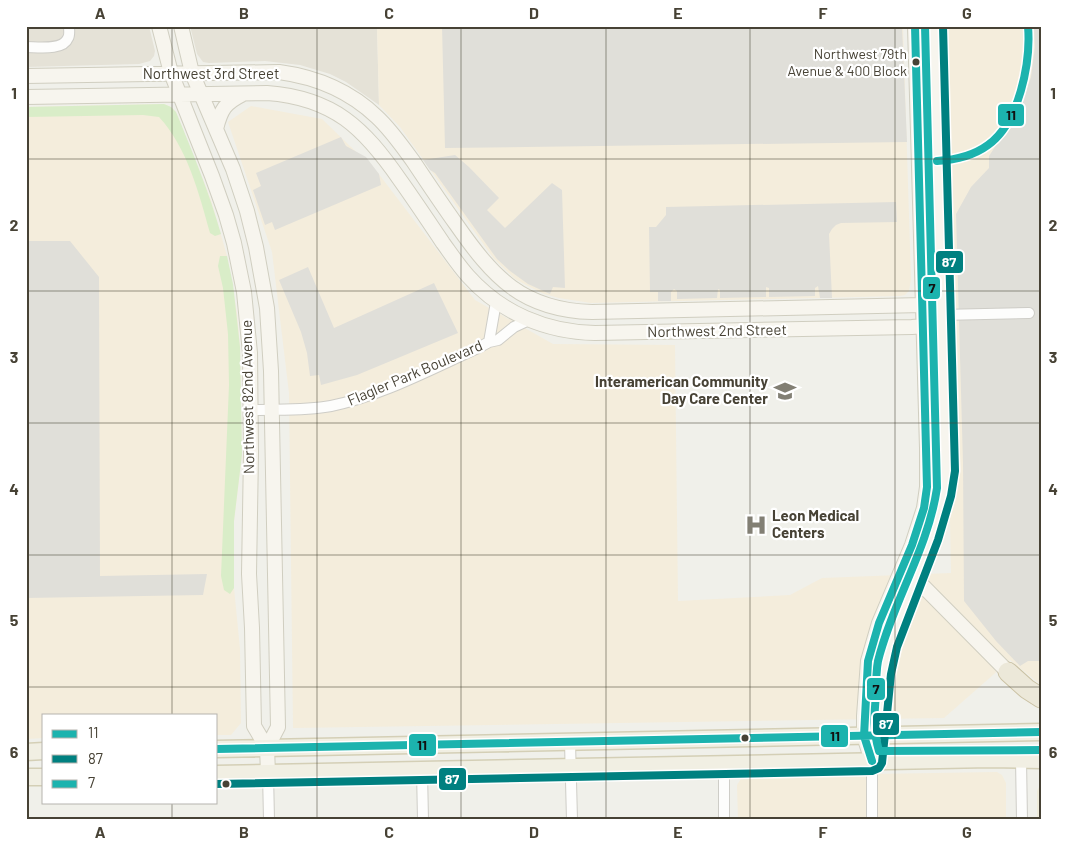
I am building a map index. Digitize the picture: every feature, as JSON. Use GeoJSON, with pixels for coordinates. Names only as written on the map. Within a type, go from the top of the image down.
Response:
{"type":"FeatureCollection","features":[{"type":"Feature","properties":{"kind":"highway"},"geometry":{"type":"LineString","coordinates":[[1008,672],[1027,690],[1041,698]]}},
{"type":"Feature","properties":{"kind":"main road"},"geometry":{"type":"LineString","coordinates":[[218,749],[1041,732]]}},
{"type":"Feature","properties":{"kind":"main road"},"geometry":{"type":"LineString","coordinates":[[26,752],[42,751]]}},
{"type":"Feature","properties":{"kind":"main road"},"geometry":{"type":"LineString","coordinates":[[218,774],[872,761],[1041,760]]}},
{"type":"Feature","properties":{"kind":"main road"},"geometry":{"type":"LineString","coordinates":[[26,777],[42,777]]}},
{"type":"Feature","properties":{"kind":"street"},"geometry":{"type":"LineString","coordinates":[[26,47],[55,47],[64,44],[69,37],[69,26]]}},
{"type":"Feature","properties":{"kind":"street","name":"Northwest 82nd Avenue"},"geometry":{"type":"LineString","coordinates":[[159,26],[171,73],[215,183],[234,243],[244,292],[248,326],[251,410],[249,574],[254,726],[268,748]]}},
{"type":"Feature","properties":{"kind":"street","name":"Northwest 82nd Avenue"},"geometry":{"type":"LineString","coordinates":[[181,26],[192,73],[240,189],[258,254],[270,329],[278,727],[268,748],[268,773]]}},
{"type":"Feature","properties":{"kind":"street"},"geometry":{"type":"LineString","coordinates":[[872,820],[872,761],[864,704],[868,661],[876,631],[919,527],[926,499],[928,458],[915,26]]}},
{"type":"Feature","properties":{"kind":"street"},"geometry":{"type":"LineString","coordinates":[[870,736],[882,666],[890,635],[932,528],[944,476],[933,26]]}},
{"type":"Feature","properties":{"kind":"street","name":"Northwest 3rd Street"},"geometry":{"type":"LineString","coordinates":[[26,76],[258,72],[288,73],[328,84],[357,101],[392,132],[486,265],[507,284],[537,301]]}},
{"type":"Feature","properties":{"kind":"street"},"geometry":{"type":"LineString","coordinates":[[216,129],[219,117],[226,103],[245,93]]}},
{"type":"Feature","properties":{"kind":"street","name":"Northwest 3rd Street"},"geometry":{"type":"LineString","coordinates":[[26,97],[278,94],[303,98],[334,111],[356,126],[371,141],[467,275],[496,302]]}},
{"type":"Feature","properties":{"kind":"street","name":"Northwest 2nd Street"},"geometry":{"type":"LineString","coordinates":[[537,301],[564,309],[592,312],[923,305]]}},
{"type":"Feature","properties":{"kind":"street","name":"Northwest 2nd Street"},"geometry":{"type":"LineString","coordinates":[[496,302],[529,320],[565,331],[595,333],[924,326]]}},
{"type":"Feature","properties":{"kind":"street","name":"Flagler Park Boulevard"},"geometry":{"type":"LineString","coordinates":[[489,342],[496,302]]}},
{"type":"Feature","properties":{"kind":"street"},"geometry":{"type":"LineString","coordinates":[[923,305],[941,315],[1029,313]]}},
{"type":"Feature","properties":{"kind":"street"},"geometry":{"type":"LineString","coordinates":[[924,326],[941,315]]}},
{"type":"Feature","properties":{"kind":"street","name":"Flagler Park Boulevard"},"geometry":{"type":"LineString","coordinates":[[251,410],[315,408],[357,399],[489,342],[498,340],[514,327],[529,320]]}},
{"type":"Feature","properties":{"kind":"street"},"geometry":{"type":"LineString","coordinates":[[914,577],[1008,672]]}},
{"type":"Feature","properties":{"kind":"street"},"geometry":{"type":"LineString","coordinates":[[891,594],[906,596]]}},
{"type":"Feature","properties":{"kind":"street"},"geometry":{"type":"LineString","coordinates":[[570,742],[572,820]]}},
{"type":"Feature","properties":{"kind":"street"},"geometry":{"type":"LineString","coordinates":[[1021,759],[1022,820]]}},
{"type":"Feature","properties":{"kind":"street"},"geometry":{"type":"LineString","coordinates":[[724,765],[724,820]]}},
{"type":"Feature","properties":{"kind":"street"},"geometry":{"type":"LineString","coordinates":[[422,771],[423,820]]}},
{"type":"Feature","properties":{"kind":"street"},"geometry":{"type":"LineString","coordinates":[[268,773],[269,820]]}},
{"type":"Feature","properties":{"kind":"shaded area"},"geometry":{"type":"Polygon","coordinates":[[[26,26],[149,26],[155,51],[154,56],[150,61],[139,64],[26,67],[26,26]]]}},
{"type":"Feature","properties":{"kind":"shaded area"},"geometry":{"type":"Polygon","coordinates":[[[190,26],[377,26],[379,105],[346,82],[330,74],[300,65],[265,61],[203,62],[197,54],[190,26]]]}},
{"type":"Feature","properties":{"kind":"shaded area"},"geometry":{"type":"Polygon","coordinates":[[[377,26],[903,26],[911,279],[909,291],[905,295],[900,296],[591,303],[544,294],[515,279],[494,259],[400,127],[379,105],[377,26]]]}},
{"type":"Feature","properties":{"kind":"shaded area"},"geometry":{"type":"Polygon","coordinates":[[[442,26],[902,26],[907,142],[445,148],[442,26]]]}},
{"type":"Feature","properties":{"kind":"shaded area"},"geometry":{"type":"Polygon","coordinates":[[[941,26],[1041,26],[1041,685],[1010,660],[944,718],[293,728],[289,393],[272,252],[228,122],[251,106],[322,119],[378,173],[475,300],[553,344],[675,345],[678,601],[790,595],[822,578],[951,573],[941,26]]]}},
{"type":"Feature","properties":{"kind":"shaded area"},"geometry":{"type":"Polygon","coordinates":[[[1034,26],[1041,26],[1041,661],[1028,661],[1020,666],[996,641],[964,601],[963,463],[956,214],[971,187],[989,168],[989,156],[1020,109],[1031,77],[1035,47],[1034,26]]]}},
{"type":"Feature","properties":{"kind":"shaded area"},"geometry":{"type":"Polygon","coordinates":[[[164,104],[171,107],[176,112],[211,200],[227,256],[237,313],[240,347],[242,454],[234,521],[234,588],[240,649],[241,723],[231,735],[218,735],[218,714],[42,714],[42,738],[26,739],[26,107],[164,104]]]}},
{"type":"Feature","properties":{"kind":"shaded area"},"geometry":{"type":"Polygon","coordinates":[[[341,137],[346,146],[366,157],[379,174],[381,185],[275,230],[272,222],[265,225],[253,190],[261,186],[256,173],[341,137]]]}},
{"type":"Feature","properties":{"kind":"shaded area"},"geometry":{"type":"Polygon","coordinates":[[[455,155],[499,198],[487,210],[505,228],[552,183],[562,190],[565,288],[553,287],[550,294],[528,284],[497,259],[435,173],[430,170],[423,160],[455,155]]]}},
{"type":"Feature","properties":{"kind":"shaded area"},"geometry":{"type":"Polygon","coordinates":[[[896,202],[897,222],[841,223],[832,229],[829,234],[832,298],[820,298],[818,286],[815,288],[815,296],[769,297],[769,288],[766,287],[766,297],[720,298],[720,290],[718,289],[717,298],[677,299],[677,291],[674,289],[671,292],[671,301],[658,301],[658,292],[650,292],[649,227],[656,227],[666,215],[666,207],[896,202]]]}},
{"type":"Feature","properties":{"kind":"shaded area"},"geometry":{"type":"Polygon","coordinates":[[[26,241],[70,241],[99,277],[100,576],[207,574],[203,595],[26,598],[26,241]]]}},
{"type":"Feature","properties":{"kind":"shaded area"},"geometry":{"type":"Polygon","coordinates":[[[308,267],[334,328],[434,283],[458,333],[357,375],[321,385],[319,375],[310,376],[307,353],[301,332],[279,280],[308,267]]]}},
{"type":"Feature","properties":{"kind":"shaded area"},"geometry":{"type":"Polygon","coordinates":[[[997,772],[1002,775],[1006,783],[1006,820],[738,820],[737,785],[742,777],[747,776],[997,772]]]}},
{"type":"Feature","properties":{"kind":"shaded area"},"geometry":{"type":"Polygon","coordinates":[[[1041,783],[1041,820],[1037,820],[1037,791],[1041,783]]]}},
{"type":"Feature","properties":{"kind":"green space"},"geometry":{"type":"Polygon","coordinates":[[[164,104],[176,112],[195,158],[221,234],[215,236],[210,233],[185,156],[169,129],[159,117],[143,115],[26,117],[26,107],[164,104]]]}},
{"type":"Feature","properties":{"kind":"green space"},"geometry":{"type":"Polygon","coordinates":[[[220,256],[227,256],[233,284],[240,347],[242,454],[234,521],[234,588],[230,594],[224,590],[221,576],[229,385],[228,334],[223,288],[218,266],[220,256]]]}},
{"type":"Feature","properties":{"kind":"transit line","name":"11"},"geometry":{"type":"LineString","coordinates":[[872,761],[864,736],[868,661],[879,623],[912,545],[924,508],[927,487],[915,26]]}},
{"type":"Feature","properties":{"kind":"transit line","name":"7"},"geometry":{"type":"LineString","coordinates":[[925,26],[937,488],[926,532],[892,617],[878,661],[874,717],[876,737],[879,751],[1041,750]]}},
{"type":"Feature","properties":{"kind":"transit line","name":"87"},"geometry":{"type":"LineString","coordinates":[[218,784],[872,771],[879,768],[882,763],[891,674],[897,647],[938,540],[951,496],[955,471],[943,26]]}},
{"type":"Feature","properties":{"kind":"transit line","name":"11"},"geometry":{"type":"LineString","coordinates":[[937,161],[964,157],[982,149],[999,135],[1008,122],[1021,91],[1025,74],[1028,26]]}},
{"type":"Feature","properties":{"kind":"transit line","name":"11"},"geometry":{"type":"LineString","coordinates":[[218,749],[1041,732]]}},
{"type":"Feature","properties":{"kind":"place","name":"Northwest 79th Avenue & 400 Block"},"geometry":{"type":"Point","coordinates":[916,62]}},
{"type":"Feature","properties":{"kind":"place","name":"Interamerican Community Day Care Center"},"geometry":{"type":"Point","coordinates":[785,391]}},
{"type":"Feature","properties":{"kind":"place","name":"Leon Medical Centers"},"geometry":{"type":"Point","coordinates":[756,525]}}]}
